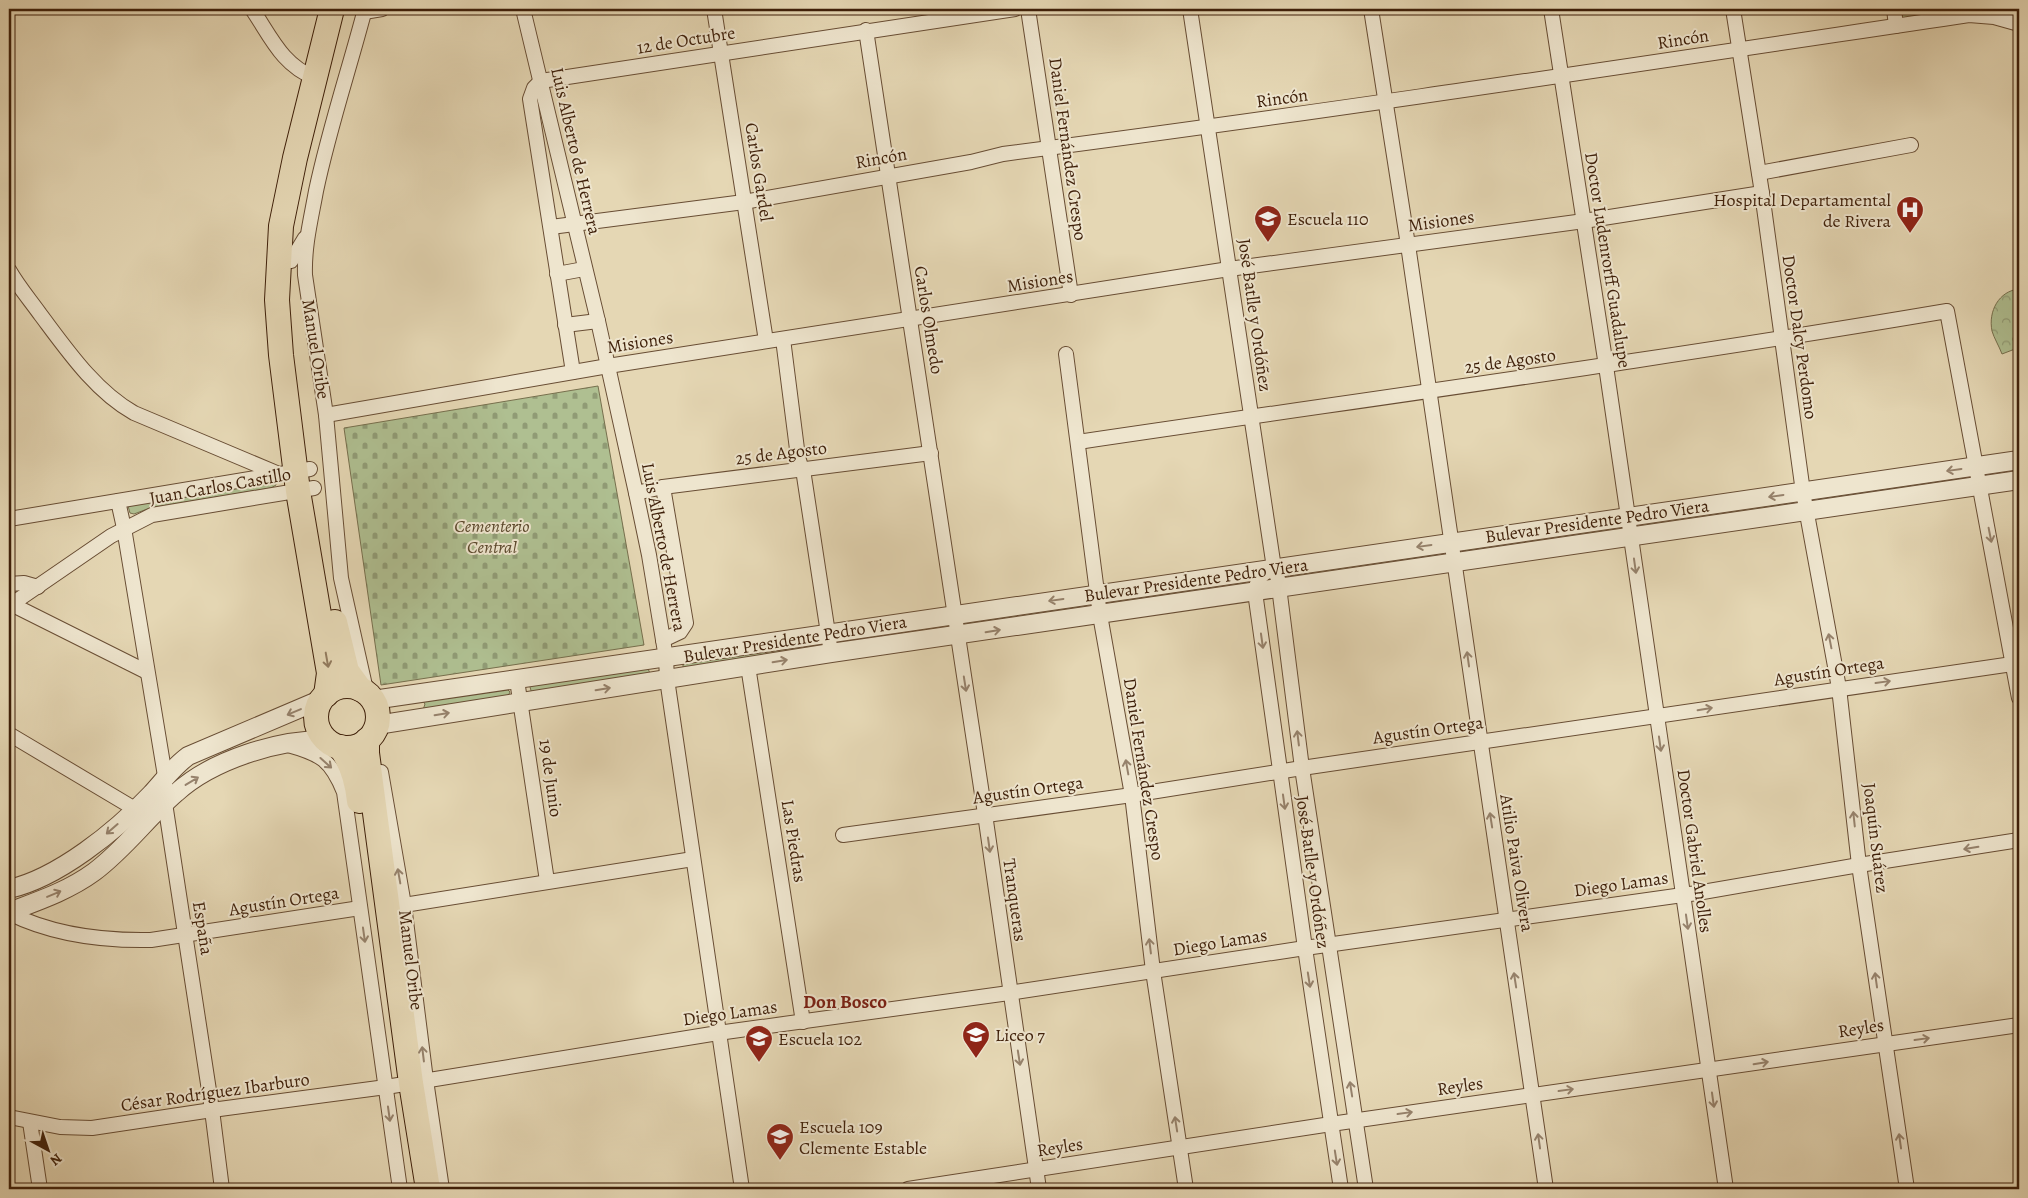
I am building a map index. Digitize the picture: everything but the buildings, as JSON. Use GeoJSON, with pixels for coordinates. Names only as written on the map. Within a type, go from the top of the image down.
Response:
{"type":"FeatureCollection","features":[{"type":"Feature","properties":{"kind":"highway","name":"Manuel Oribe"},"geometry":{"type":"LineString","coordinates":[[332,9],[281,226],[278,264],[279,336],[329,673],[324,697],[318,705],[316,722],[318,729],[345,754],[356,782],[373,907],[428,1189]]}},
{"type":"Feature","properties":{"kind":"highway","name":"Manuel Oribe"},"geometry":{"type":"LineString","coordinates":[[358,10],[305,162],[294,228],[289,299],[294,351],[299,479],[347,671],[367,694],[378,712],[367,753],[406,1083],[415,1189]]}},
{"type":"Feature","properties":{"kind":"highway"},"geometry":{"type":"LineString","coordinates":[[324,697],[344,686],[367,694]]}},
{"type":"Feature","properties":{"kind":"highway"},"geometry":{"type":"LineString","coordinates":[[333,744],[353,747],[372,732]]}},
{"type":"Feature","properties":{"kind":"street"},"geometry":{"type":"LineString","coordinates":[[252,9],[287,61],[301,72],[315,78]]}},
{"type":"Feature","properties":{"kind":"street"},"geometry":{"type":"LineString","coordinates":[[358,10],[382,9]]}},
{"type":"Feature","properties":{"kind":"street","name":"Luis Alberto de Herrera"},"geometry":{"type":"LineString","coordinates":[[522,9],[598,321],[649,555],[666,658],[667,679],[742,1189]]}},
{"type":"Feature","properties":{"kind":"street","name":"Carlos Gardel"},"geometry":{"type":"LineString","coordinates":[[714,9],[766,341]]}},
{"type":"Feature","properties":{"kind":"street","name":"12 de Octubre"},"geometry":{"type":"LineString","coordinates":[[541,81],[866,30],[1016,9]]}},
{"type":"Feature","properties":{"kind":"street","name":"Daniel Fernández Crespo"},"geometry":{"type":"LineString","coordinates":[[1028,9],[1071,295]]}},
{"type":"Feature","properties":{"kind":"street","name":"José Batlle y Ordóñez"},"geometry":{"type":"LineString","coordinates":[[1190,9],[1274,568],[1278,578],[1302,768],[1366,1189]]}},
{"type":"Feature","properties":{"kind":"street","name":"Atilio Paiva Olivera"},"geometry":{"type":"LineString","coordinates":[[1371,9],[1408,244],[1479,741],[1546,1189]]}},
{"type":"Feature","properties":{"kind":"street","name":"Doctor Ludenrorff Guadalupe"},"geometry":{"type":"LineString","coordinates":[[1551,9],[1628,518]]}},
{"type":"Feature","properties":{"kind":"street","name":"Doctor Dalcy Perdomo"},"geometry":{"type":"LineString","coordinates":[[1733,9],[1762,192],[1803,492]]}},
{"type":"Feature","properties":{"kind":"street"},"geometry":{"type":"LineString","coordinates":[[1894,9],[1896,26]]}},
{"type":"Feature","properties":{"kind":"street","name":"Manuel Oribe"},"geometry":{"type":"LineString","coordinates":[[358,10],[308,234],[305,275],[326,415],[341,578],[367,694]]}},
{"type":"Feature","properties":{"kind":"street","name":"Rincón"},"geometry":{"type":"LineString","coordinates":[[551,227],[744,202],[888,175],[971,162],[1003,154],[1209,128],[1968,15],[1994,17],[2019,24]]}},
{"type":"Feature","properties":{"kind":"street","name":"Carlos Olmedo"},"geometry":{"type":"LineString","coordinates":[[866,30],[954,615]]}},
{"type":"Feature","properties":{"kind":"street"},"geometry":{"type":"LineString","coordinates":[[541,81],[534,88],[530,99],[573,372]]}},
{"type":"Feature","properties":{"kind":"street"},"geometry":{"type":"LineString","coordinates":[[1759,173],[1911,145]]}},
{"type":"Feature","properties":{"kind":"street","name":"Misiones"},"geometry":{"type":"LineString","coordinates":[[326,415],[608,366],[1229,269],[1584,221],[1762,192]]}},
{"type":"Feature","properties":{"kind":"street"},"geometry":{"type":"LineString","coordinates":[[291,261],[308,234]]}},
{"type":"Feature","properties":{"kind":"street"},"geometry":{"type":"LineString","coordinates":[[557,274],[584,269]]}},
{"type":"Feature","properties":{"kind":"street"},"geometry":{"type":"LineString","coordinates":[[9,270],[65,348],[106,394],[119,405],[134,413],[299,479]]}},
{"type":"Feature","properties":{"kind":"street","name":"25 de Agosto"},"geometry":{"type":"LineString","coordinates":[[1078,442],[1606,366],[1947,311],[1975,467]]}},
{"type":"Feature","properties":{"kind":"street"},"geometry":{"type":"LineString","coordinates":[[565,326],[598,321]]}},
{"type":"Feature","properties":{"kind":"street"},"geometry":{"type":"LineString","coordinates":[[783,339],[798,457],[831,653]]}},
{"type":"Feature","properties":{"kind":"street","name":"Daniel Fernández Crespo"},"geometry":{"type":"LineString","coordinates":[[1066,354],[1097,594],[1132,795],[1153,971],[1186,1189]]}},
{"type":"Feature","properties":{"kind":"street","name":"25 de Agosto"},"geometry":{"type":"LineString","coordinates":[[636,492],[931,453]]}},
{"type":"Feature","properties":{"kind":"street","name":"Bulevar Presidente Pedro Viera"},"geometry":{"type":"LineString","coordinates":[[367,694],[412,694],[516,680],[2019,460]]}},
{"type":"Feature","properties":{"kind":"street"},"geometry":{"type":"LineString","coordinates":[[1975,467],[1981,487],[2017,663],[2019,698]]}},
{"type":"Feature","properties":{"kind":"street"},"geometry":{"type":"LineString","coordinates":[[9,519],[118,501],[299,479]]}},
{"type":"Feature","properties":{"kind":"street","name":"Juan Carlos Castillo"},"geometry":{"type":"LineString","coordinates":[[10,605],[124,528],[152,515],[299,479]]}},
{"type":"Feature","properties":{"kind":"street","name":"Bulevar Presidente Pedro Viera"},"geometry":{"type":"LineString","coordinates":[[372,732],[412,719],[831,653],[1455,564],[2019,480]]}},
{"type":"Feature","properties":{"kind":"street"},"geometry":{"type":"LineString","coordinates":[[663,487],[686,624],[680,632],[663,640]]}},
{"type":"Feature","properties":{"kind":"street","name":"Joaquín Suárez"},"geometry":{"type":"LineString","coordinates":[[1803,492],[1839,688],[1859,865],[1907,1189]]}},
{"type":"Feature","properties":{"kind":"street","name":"España"},"geometry":{"type":"LineString","coordinates":[[118,501],[165,776],[165,803],[212,1110],[222,1189]]}},
{"type":"Feature","properties":{"kind":"street","name":"Doctor Gabriel Anolles"},"geometry":{"type":"LineString","coordinates":[[1628,518],[1726,1189]]}},
{"type":"Feature","properties":{"kind":"street"},"geometry":{"type":"LineString","coordinates":[[1255,592],[1262,573],[1274,568]]}},
{"type":"Feature","properties":{"kind":"street"},"geometry":{"type":"LineString","coordinates":[[9,584],[24,582],[38,587]]}},
{"type":"Feature","properties":{"kind":"street","name":"José Batlle y Ordóñez"},"geometry":{"type":"LineString","coordinates":[[1255,592],[1341,1189]]}},
{"type":"Feature","properties":{"kind":"street"},"geometry":{"type":"LineString","coordinates":[[10,605],[147,672]]}},
{"type":"Feature","properties":{"kind":"street","name":"Tranqueras"},"geometry":{"type":"LineString","coordinates":[[954,615],[985,814],[1009,992],[1039,1189]]}},
{"type":"Feature","properties":{"kind":"street","name":"Agustín Ortega"},"geometry":{"type":"LineString","coordinates":[[843,835],[1132,795],[1479,741],[1656,717],[1839,688],[2017,663]]}},
{"type":"Feature","properties":{"kind":"street","name":"Las Piedras"},"geometry":{"type":"LineString","coordinates":[[748,666],[803,1022]]}},
{"type":"Feature","properties":{"kind":"street","name":"19 de Junio"},"geometry":{"type":"LineString","coordinates":[[516,680],[547,882]]}},
{"type":"Feature","properties":{"kind":"street"},"geometry":{"type":"LineString","coordinates":[[412,694],[419,701],[420,706],[419,712],[412,719]]}},
{"type":"Feature","properties":{"kind":"street"},"geometry":{"type":"LineString","coordinates":[[9,889],[38,879],[85,852],[135,809],[151,794],[165,776],[188,756],[324,697]]}},
{"type":"Feature","properties":{"kind":"street","name":"Manuel Oribe"},"geometry":{"type":"LineString","coordinates":[[372,732],[404,905],[406,1083],[442,1189]]}},
{"type":"Feature","properties":{"kind":"street"},"geometry":{"type":"LineString","coordinates":[[9,734],[135,809],[149,821]]}},
{"type":"Feature","properties":{"kind":"street"},"geometry":{"type":"LineString","coordinates":[[282,744],[311,751],[327,762],[337,775],[344,792],[360,908],[406,1083],[400,1189]]}},
{"type":"Feature","properties":{"kind":"street"},"geometry":{"type":"LineString","coordinates":[[9,912],[76,884],[95,871],[118,852],[165,803],[188,783],[220,765],[252,752],[282,744],[333,744]]}},
{"type":"Feature","properties":{"kind":"street","name":"Diego Lamas"},"geometry":{"type":"LineString","coordinates":[[406,1083],[718,1033],[1682,894],[2019,840]]}},
{"type":"Feature","properties":{"kind":"street"},"geometry":{"type":"LineString","coordinates":[[404,905],[693,859]]}},
{"type":"Feature","properties":{"kind":"street","name":"Agustín Ortega"},"geometry":{"type":"LineString","coordinates":[[9,912],[32,924],[76,935],[117,941],[151,940],[360,908]]}},
{"type":"Feature","properties":{"kind":"street","name":"Reyles"},"geometry":{"type":"LineString","coordinates":[[908,1189],[1356,1120],[1709,1071],[2019,1025]]}},
{"type":"Feature","properties":{"kind":"street","name":"César Rodríguez Ibarburo"},"geometry":{"type":"LineString","coordinates":[[9,1117],[60,1127],[92,1128],[406,1083]]}},
{"type":"Feature","properties":{"kind":"street"},"geometry":{"type":"LineString","coordinates":[[30,1122],[40,1189]]}},
{"type":"Feature","properties":{"kind":"green space"},"geometry":{"type":"Polygon","coordinates":[[[1900,9],[1952,9],[1903,19],[1900,9]]]}},
{"type":"Feature","properties":{"kind":"green space"},"geometry":{"type":"Polygon","coordinates":[[[2019,289],[2019,314],[2013,339],[2015,349],[2002,354],[1992,331],[1992,316],[2001,298],[2019,289]]]}},
{"type":"Feature","properties":{"kind":"green space","name":"Cementerio Central"},"geometry":{"type":"Polygon","coordinates":[[[598,386],[644,645],[381,685],[344,428],[598,386]]]}},
{"type":"Feature","properties":{"kind":"green space"},"geometry":{"type":"Polygon","coordinates":[[[1965,475],[1964,479],[1818,501],[1819,498],[1965,475]]]}},
{"type":"Feature","properties":{"kind":"green space"},"geometry":{"type":"Polygon","coordinates":[[[273,481],[276,485],[271,488],[150,508],[134,514],[130,513],[128,506],[273,481]]]}},
{"type":"Feature","properties":{"kind":"green space"},"geometry":{"type":"Polygon","coordinates":[[[1789,502],[1791,505],[1643,528],[1642,523],[1789,502]]]}},
{"type":"Feature","properties":{"kind":"green space"},"geometry":{"type":"Polygon","coordinates":[[[1611,527],[1613,533],[1465,552],[1466,549],[1611,527]]]}},
{"type":"Feature","properties":{"kind":"green space"},"geometry":{"type":"Polygon","coordinates":[[[1436,553],[1438,556],[1288,578],[1289,575],[1436,553]]]}},
{"type":"Feature","properties":{"kind":"green space"},"geometry":{"type":"Polygon","coordinates":[[[1245,581],[1246,584],[1112,607],[1111,603],[1112,600],[1245,581]]]}},
{"type":"Feature","properties":{"kind":"green space"},"geometry":{"type":"Polygon","coordinates":[[[1085,604],[1087,610],[964,626],[965,621],[1085,604]]]}},
{"type":"Feature","properties":{"kind":"green space"},"geometry":{"type":"Polygon","coordinates":[[[814,642],[818,649],[683,670],[685,662],[814,642]]]}},
{"type":"Feature","properties":{"kind":"green space"},"geometry":{"type":"Polygon","coordinates":[[[647,667],[650,673],[532,694],[530,687],[532,684],[647,667]]]}},
{"type":"Feature","properties":{"kind":"green space"},"geometry":{"type":"Polygon","coordinates":[[[505,687],[510,692],[507,698],[423,710],[425,704],[422,700],[505,687]]]}},
{"type":"Feature","properties":{"kind":"place","name":"Hospital Departamental de Rivera"},"geometry":{"type":"Point","coordinates":[1910,234]}},
{"type":"Feature","properties":{"kind":"place","name":"Escuela 110"},"geometry":{"type":"Point","coordinates":[1268,243]}},
{"type":"Feature","properties":{"kind":"place","name":"Liceo 7"},"geometry":{"type":"Point","coordinates":[976,1059]}},
{"type":"Feature","properties":{"kind":"place","name":"Escuela 102"},"geometry":{"type":"Point","coordinates":[759,1063]}},
{"type":"Feature","properties":{"kind":"place","name":"Escuela 109 Clemente Estable"},"geometry":{"type":"Point","coordinates":[780,1161]}},
{"type":"Feature","properties":{"kind":"district","name":"Don Bosco"},"geometry":{"type":"Point","coordinates":[845,1001]}}]}
